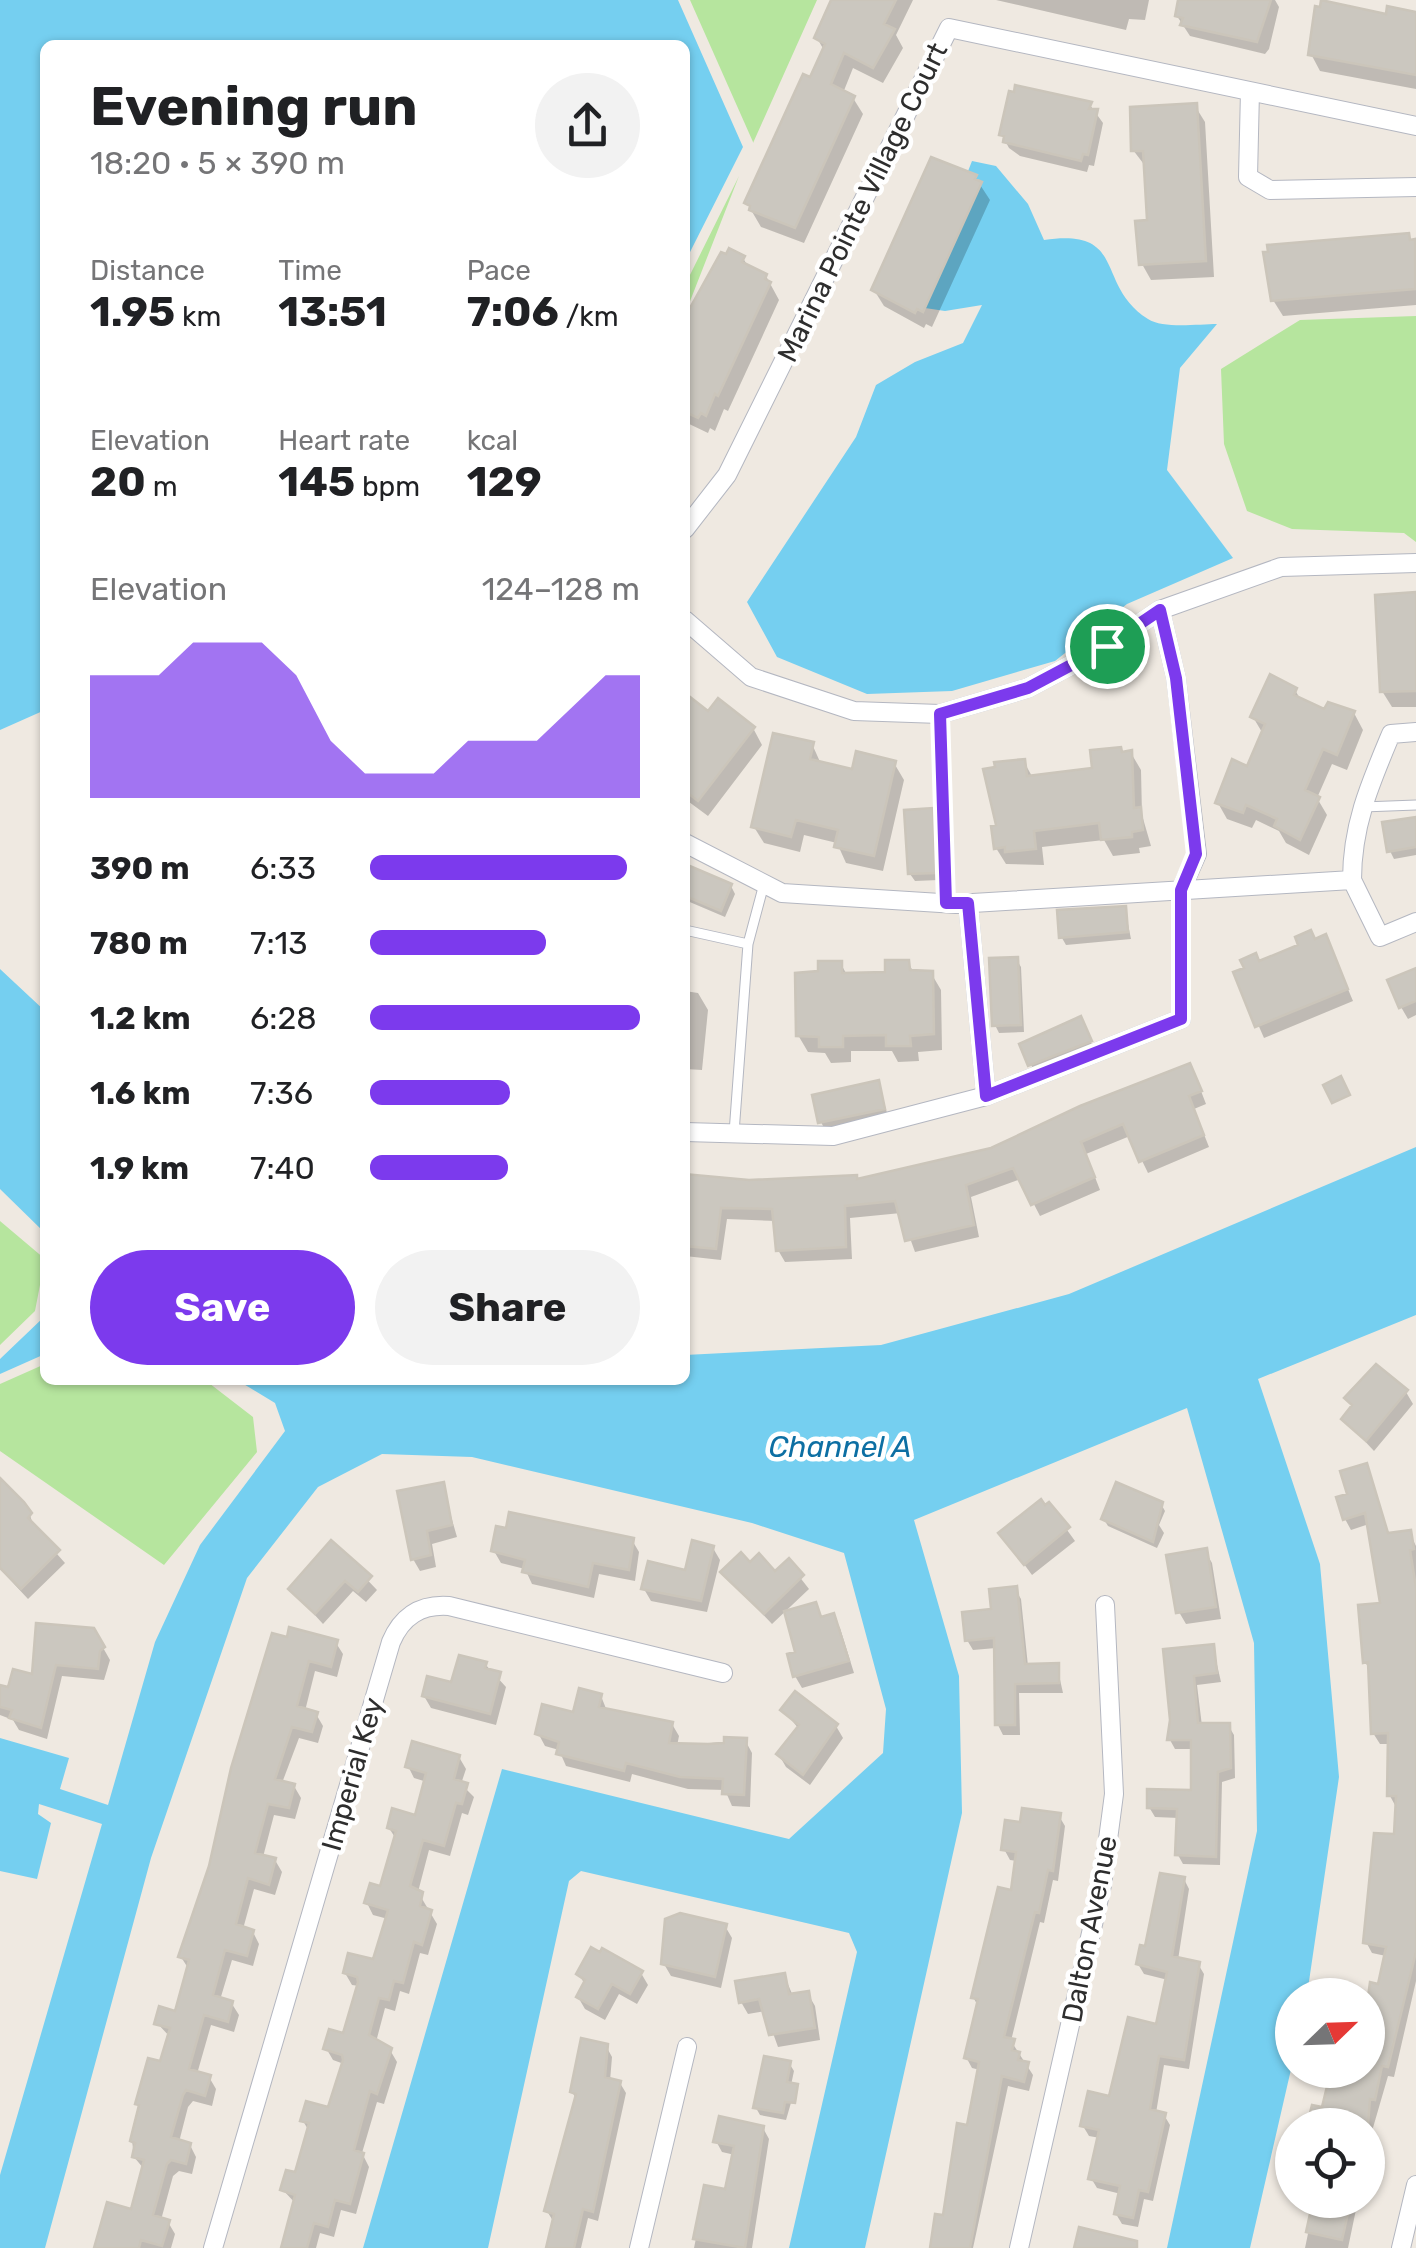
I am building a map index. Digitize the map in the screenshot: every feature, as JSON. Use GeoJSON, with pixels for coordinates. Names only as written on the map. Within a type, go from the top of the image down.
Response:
{"type":"FeatureCollection","features":[{"type":"Feature","properties":{"kind":"street","name":"Marina Pointe Village Court"},"geometry":{"type":"LineString","coordinates":[[690,522],[726,475],[948,28],[1416,126]]}},
{"type":"Feature","properties":{"kind":"street"},"geometry":{"type":"LineString","coordinates":[[1250,91],[1248,177],[1270,190],[1416,187]]}},
{"type":"Feature","properties":{"kind":"street"},"geometry":{"type":"LineString","coordinates":[[690,624],[751,677],[854,711],[940,714],[1028,688],[1107,646],[1160,610],[1281,566],[1416,563]]}},
{"type":"Feature","properties":{"kind":"street"},"geometry":{"type":"LineString","coordinates":[[690,1132],[833,1136],[986,1096],[1181,1019],[1181,890],[1196,854],[1176,678],[1160,610]]}},
{"type":"Feature","properties":{"kind":"street"},"geometry":{"type":"LineString","coordinates":[[1416,732],[1391,734],[1360,807],[1352,844],[1352,880],[1380,936],[1416,922]]}},
{"type":"Feature","properties":{"kind":"street"},"geometry":{"type":"LineString","coordinates":[[690,846],[782,893],[946,903],[1352,880]]}},
{"type":"Feature","properties":{"kind":"street"},"geometry":{"type":"LineString","coordinates":[[968,903],[986,1096]]}},
{"type":"Feature","properties":{"kind":"street","name":"Dalton Avenue"},"geometry":{"type":"LineString","coordinates":[[1019,2248],[1102,1885],[1114,1794],[1105,1605]]}},
{"type":"Feature","properties":{"kind":"street","name":"Imperial Key"},"geometry":{"type":"LineString","coordinates":[[213,2248],[386,1661],[401,1623],[417,1610],[449,1606],[723,1673]]}},
{"type":"Feature","properties":{"kind":"street"},"geometry":{"type":"LineString","coordinates":[[639,2248],[686,2047]]}},
{"type":"Feature","properties":{"kind":"street"},"geometry":{"type":"LineString","coordinates":[[1401,2248],[1416,2185]]}},
{"type":"Feature","properties":{"kind":"lane"},"geometry":{"type":"LineString","coordinates":[[940,714],[946,903]]}},
{"type":"Feature","properties":{"kind":"lane"},"geometry":{"type":"LineString","coordinates":[[1360,807],[1416,804]]}},
{"type":"Feature","properties":{"kind":"lane"},"geometry":{"type":"LineString","coordinates":[[734,1133],[748,944],[764,884]]}},
{"type":"Feature","properties":{"kind":"lane"},"geometry":{"type":"LineString","coordinates":[[690,931],[748,944]]}},
{"type":"Feature","properties":{"kind":"green space"},"geometry":{"type":"Polygon","coordinates":[[[690,0],[817,0],[753,143],[753,142],[690,0]]]}},
{"type":"Feature","properties":{"kind":"green space"},"geometry":{"type":"Polygon","coordinates":[[[739,176],[690,301],[690,275],[739,176]]]}},
{"type":"Feature","properties":{"kind":"green space"},"geometry":{"type":"Polygon","coordinates":[[[1416,316],[1416,542],[1404,533],[1292,529],[1247,511],[1224,444],[1221,369],[1300,320],[1416,316]]]}},
{"type":"Feature","properties":{"kind":"green space"},"geometry":{"type":"Polygon","coordinates":[[[0,1221],[40,1255],[40,1285],[35,1311],[0,1345],[0,1221]]]}},
{"type":"Feature","properties":{"kind":"green space"},"geometry":{"type":"Polygon","coordinates":[[[40,1366],[40,1385],[211,1385],[253,1417],[257,1452],[164,1565],[0,1451],[0,1384],[40,1366]]]}},
{"type":"Feature","properties":{"kind":"water"},"geometry":{"type":"Polygon","coordinates":[[[0,0],[678,0],[743,147],[690,252],[690,40],[40,40],[40,712],[0,730],[0,0]]]}},
{"type":"Feature","properties":{"kind":"water"},"geometry":{"type":"Polygon","coordinates":[[[972,161],[996,166],[1028,204],[1044,240],[1089,242],[1100,251],[1121,291],[1148,319],[1171,325],[1217,324],[1180,368],[1167,470],[1233,558],[1127,604],[1055,661],[952,691],[867,694],[777,657],[747,602],[856,437],[876,385],[915,362],[963,343],[982,305],[945,311],[925,308],[917,274],[950,217],[972,161]]]}},
{"type":"Feature","properties":{"kind":"water"},"geometry":{"type":"Polygon","coordinates":[[[0,969],[40,1006],[40,1228],[0,1189],[0,969]]]}},
{"type":"Feature","properties":{"kind":"water","name":"Channel A"},"geometry":{"type":"Polygon","coordinates":[[[1416,1147],[1416,1315],[1258,1379],[1320,1564],[1339,1777],[1309,1978],[1275,1978],[1275,2088],[1287,2088],[1282,2108],[1275,2108],[1275,2139],[1250,2248],[1167,2248],[1257,1831],[1254,1643],[1187,1408],[914,1520],[959,1676],[962,1813],[865,2248],[789,2248],[857,1952],[849,1933],[581,1871],[569,1881],[488,2248],[363,2248],[502,1769],[789,1839],[883,1753],[886,1709],[844,1553],[752,1523],[472,1457],[382,1454],[318,1487],[247,1578],[151,1858],[45,2248],[0,2248],[0,2175],[102,1824],[39,1804],[38,1814],[51,1823],[37,1879],[0,1871],[0,1738],[69,1758],[60,1789],[108,1805],[155,1642],[200,1545],[285,1431],[275,1403],[245,1385],[690,1385],[690,1355],[881,1345],[1069,1294],[1416,1147]]]}},
{"type":"Feature","properties":{"kind":"water"},"geometry":{"type":"Polygon","coordinates":[[[40,1321],[40,1356],[0,1374],[0,1359],[40,1321]]]}},
{"type":"Feature","properties":{"kind":"building"},"geometry":{"type":"Polygon","coordinates":[[[831,0],[896,0],[884,24],[895,29],[873,68],[844,53],[831,84],[855,96],[795,228],[749,210],[750,206],[744,203],[803,74],[810,77],[825,44],[814,38],[831,0]]]}},
{"type":"Feature","properties":{"kind":"building"},"geometry":{"type":"Polygon","coordinates":[[[1178,0],[1271,0],[1257,42],[1180,25],[1183,18],[1175,16],[1178,0]]]}},
{"type":"Feature","properties":{"kind":"building"},"geometry":{"type":"Polygon","coordinates":[[[1321,0],[1386,14],[1387,6],[1416,12],[1416,75],[1308,55],[1315,6],[1320,7],[1321,0]]]}},
{"type":"Feature","properties":{"kind":"building"},"geometry":{"type":"Polygon","coordinates":[[[1015,85],[1092,102],[1089,109],[1098,109],[1088,155],[1083,154],[1081,161],[1003,142],[1004,136],[999,135],[1009,91],[1014,92],[1015,85]]]}},
{"type":"Feature","properties":{"kind":"building"},"geometry":{"type":"Polygon","coordinates":[[[1197,103],[1206,261],[1139,265],[1135,221],[1147,220],[1143,151],[1131,151],[1130,107],[1197,103]]]}},
{"type":"Feature","properties":{"kind":"building"},"geometry":{"type":"Polygon","coordinates":[[[931,157],[977,175],[975,179],[982,182],[923,312],[917,309],[915,313],[871,290],[931,157]]]}},
{"type":"Feature","properties":{"kind":"building"},"geometry":{"type":"Polygon","coordinates":[[[1409,233],[1410,240],[1415,239],[1415,289],[1271,301],[1263,252],[1268,252],[1267,245],[1409,233]]]}},
{"type":"Feature","properties":{"kind":"building"},"geometry":{"type":"Polygon","coordinates":[[[729,248],[745,256],[742,262],[767,274],[765,279],[771,282],[718,396],[715,394],[706,416],[701,413],[698,418],[690,414],[690,308],[721,252],[726,254],[729,248]]]}},
{"type":"Feature","properties":{"kind":"building"},"geometry":{"type":"Polygon","coordinates":[[[1416,592],[1416,691],[1380,692],[1375,595],[1416,592]]]}},
{"type":"Feature","properties":{"kind":"building"},"geometry":{"type":"Polygon","coordinates":[[[1270,674],[1297,688],[1294,695],[1324,709],[1328,702],[1355,711],[1337,755],[1323,749],[1305,790],[1320,797],[1300,840],[1274,826],[1277,819],[1246,805],[1243,813],[1215,803],[1232,759],[1247,766],[1265,724],[1250,717],[1270,674]]]}},
{"type":"Feature","properties":{"kind":"building"},"geometry":{"type":"Polygon","coordinates":[[[690,697],[708,711],[718,698],[755,727],[698,801],[690,795],[690,697]]]}},
{"type":"Feature","properties":{"kind":"building"},"geometry":{"type":"Polygon","coordinates":[[[773,733],[814,742],[810,759],[852,769],[856,751],[896,761],[874,856],[834,847],[838,830],[796,820],[791,837],[751,827],[773,733]]]}},
{"type":"Feature","properties":{"kind":"building"},"geometry":{"type":"Polygon","coordinates":[[[1121,747],[1122,752],[1132,750],[1134,808],[1141,807],[1143,830],[1132,832],[1132,837],[1101,840],[1099,823],[1034,831],[1036,849],[994,849],[991,826],[996,825],[983,769],[995,767],[994,762],[1025,759],[1027,776],[1092,768],[1090,750],[1121,747]]]}},
{"type":"Feature","properties":{"kind":"building"},"geometry":{"type":"Polygon","coordinates":[[[933,808],[936,873],[908,874],[904,810],[933,808]]]}},
{"type":"Feature","properties":{"kind":"building"},"geometry":{"type":"Polygon","coordinates":[[[1416,817],[1416,847],[1387,852],[1382,822],[1416,817]]]}},
{"type":"Feature","properties":{"kind":"building"},"geometry":{"type":"Polygon","coordinates":[[[690,866],[732,884],[721,911],[690,898],[690,866]]]}},
{"type":"Feature","properties":{"kind":"building"},"geometry":{"type":"Polygon","coordinates":[[[1126,906],[1128,932],[1059,938],[1057,910],[1126,906]]]}},
{"type":"Feature","properties":{"kind":"building"},"geometry":{"type":"Polygon","coordinates":[[[1311,930],[1315,939],[1326,934],[1348,989],[1255,1027],[1233,972],[1244,968],[1240,960],[1256,953],[1259,961],[1298,945],[1295,937],[1311,930]]]}},
{"type":"Feature","properties":{"kind":"building"},"geometry":{"type":"Polygon","coordinates":[[[1018,957],[1021,1025],[992,1026],[989,958],[1018,957]]]}},
{"type":"Feature","properties":{"kind":"building"},"geometry":{"type":"Polygon","coordinates":[[[885,960],[909,960],[910,970],[933,971],[934,1034],[910,1036],[911,1046],[886,1046],[886,1035],[843,1036],[843,1047],[819,1047],[819,1037],[796,1036],[795,973],[818,971],[818,961],[842,961],[842,973],[885,972],[885,960]]]}},
{"type":"Feature","properties":{"kind":"building"},"geometry":{"type":"Polygon","coordinates":[[[1416,968],[1416,1001],[1399,1008],[1387,980],[1416,968]]]}},
{"type":"Feature","properties":{"kind":"building"},"geometry":{"type":"Polygon","coordinates":[[[1081,1016],[1092,1041],[1028,1066],[1019,1044],[1081,1016]]]}},
{"type":"Feature","properties":{"kind":"building"},"geometry":{"type":"Polygon","coordinates":[[[1190,1063],[1202,1091],[1189,1096],[1204,1135],[1139,1162],[1123,1124],[1081,1142],[1095,1177],[1031,1205],[1013,1168],[966,1185],[974,1225],[905,1241],[895,1201],[845,1206],[846,1247],[776,1251],[772,1209],[721,1208],[716,1249],[690,1246],[690,1174],[749,1180],[857,1175],[857,1179],[991,1148],[1080,1106],[1190,1063]]]}},
{"type":"Feature","properties":{"kind":"building"},"geometry":{"type":"Polygon","coordinates":[[[1341,1076],[1350,1095],[1332,1103],[1323,1085],[1341,1076]]]}},
{"type":"Feature","properties":{"kind":"building"},"geometry":{"type":"Polygon","coordinates":[[[879,1080],[885,1109],[818,1123],[812,1095],[879,1080]]]}},
{"type":"Feature","properties":{"kind":"building"},"geometry":{"type":"Polygon","coordinates":[[[1376,1364],[1408,1390],[1366,1441],[1341,1419],[1352,1405],[1344,1398],[1376,1364]]]}},
{"type":"Feature","properties":{"kind":"building"},"geometry":{"type":"Polygon","coordinates":[[[1367,1463],[1388,1533],[1411,1530],[1414,1549],[1410,1550],[1416,1587],[1416,1952],[1388,2067],[1385,1978],[1379,1978],[1386,1947],[1363,1943],[1374,1833],[1394,1834],[1396,1796],[1387,1796],[1388,1733],[1371,1734],[1368,1662],[1363,1663],[1358,1605],[1380,1603],[1365,1513],[1343,1520],[1336,1497],[1347,1494],[1340,1471],[1367,1463]]]}},
{"type":"Feature","properties":{"kind":"building"},"geometry":{"type":"Polygon","coordinates":[[[0,1478],[32,1513],[28,1518],[60,1550],[21,1589],[0,1568],[0,1478]]]}},
{"type":"Feature","properties":{"kind":"building"},"geometry":{"type":"Polygon","coordinates":[[[444,1482],[452,1525],[427,1531],[431,1555],[411,1560],[397,1491],[444,1482]]]}},
{"type":"Feature","properties":{"kind":"building"},"geometry":{"type":"Polygon","coordinates":[[[1116,1482],[1163,1502],[1153,1542],[1101,1519],[1116,1482]]]}},
{"type":"Feature","properties":{"kind":"building"},"geometry":{"type":"Polygon","coordinates":[[[1041,1499],[1045,1505],[1049,1502],[1070,1527],[1024,1565],[998,1533],[1041,1499]]]}},
{"type":"Feature","properties":{"kind":"building"},"geometry":{"type":"Polygon","coordinates":[[[509,1512],[634,1538],[629,1570],[593,1563],[588,1587],[522,1572],[525,1560],[491,1551],[496,1526],[506,1528],[509,1512]]]}},
{"type":"Feature","properties":{"kind":"building"},"geometry":{"type":"Polygon","coordinates":[[[331,1540],[372,1576],[358,1592],[345,1581],[315,1614],[288,1589],[331,1540]]]}},
{"type":"Feature","properties":{"kind":"building"},"geometry":{"type":"Polygon","coordinates":[[[692,1540],[714,1546],[701,1601],[641,1589],[648,1561],[685,1570],[692,1540]]]}},
{"type":"Feature","properties":{"kind":"building"},"geometry":{"type":"Polygon","coordinates":[[[1207,1548],[1216,1607],[1176,1613],[1166,1555],[1207,1548]]]}},
{"type":"Feature","properties":{"kind":"building"},"geometry":{"type":"Polygon","coordinates":[[[741,1552],[750,1562],[759,1553],[775,1571],[789,1558],[804,1575],[764,1614],[720,1572],[741,1552]]]}},
{"type":"Feature","properties":{"kind":"building"},"geometry":{"type":"Polygon","coordinates":[[[1017,1586],[1025,1664],[1059,1663],[1059,1683],[1015,1684],[1015,1725],[995,1725],[994,1638],[965,1641],[962,1612],[991,1609],[989,1589],[1017,1586]]]}},
{"type":"Feature","properties":{"kind":"building"},"geometry":{"type":"Polygon","coordinates":[[[816,1602],[821,1617],[834,1613],[849,1661],[793,1677],[787,1654],[795,1652],[784,1611],[816,1602]]]}},
{"type":"Feature","properties":{"kind":"building"},"geometry":{"type":"Polygon","coordinates":[[[36,1623],[94,1628],[105,1647],[100,1651],[98,1669],[56,1665],[41,1728],[9,1718],[12,1710],[0,1707],[0,1685],[8,1687],[13,1669],[32,1674],[36,1623]]]}},
{"type":"Feature","properties":{"kind":"building"},"geometry":{"type":"Polygon","coordinates":[[[289,1627],[338,1640],[331,1667],[309,1661],[297,1706],[318,1712],[312,1732],[292,1727],[275,1779],[295,1784],[289,1808],[268,1804],[255,1853],[276,1858],[269,1885],[248,1878],[236,1924],[254,1930],[247,1956],[225,1950],[213,1995],[233,2001],[228,2022],[204,2015],[189,2069],[211,2075],[205,2096],[186,2090],[183,2095],[171,2137],[191,2143],[186,2164],[171,2160],[167,2164],[153,2215],[170,2220],[162,2246],[141,2240],[139,2248],[94,2248],[107,2202],[131,2209],[144,2160],[132,2157],[135,2143],[130,2141],[139,2105],[135,2104],[148,2058],[160,2061],[170,2028],[154,2024],[159,2006],[175,2011],[189,1960],[178,1957],[209,1866],[231,1768],[272,1633],[287,1637],[289,1627]]]}},
{"type":"Feature","properties":{"kind":"building"},"geometry":{"type":"Polygon","coordinates":[[[1214,1644],[1217,1673],[1194,1676],[1198,1723],[1230,1723],[1231,1768],[1218,1772],[1216,1857],[1175,1855],[1177,1809],[1147,1808],[1147,1789],[1191,1790],[1191,1740],[1167,1740],[1170,1720],[1163,1649],[1214,1644]]]}},
{"type":"Feature","properties":{"kind":"building"},"geometry":{"type":"Polygon","coordinates":[[[459,1655],[487,1662],[485,1668],[501,1672],[490,1714],[422,1696],[427,1676],[451,1682],[459,1655]]]}},
{"type":"Feature","properties":{"kind":"building"},"geometry":{"type":"Polygon","coordinates":[[[579,1688],[602,1694],[599,1707],[673,1722],[669,1743],[724,1743],[724,1737],[747,1738],[744,1795],[722,1794],[723,1779],[680,1777],[626,1763],[624,1771],[556,1754],[559,1742],[535,1734],[542,1704],[573,1712],[579,1688]]]}},
{"type":"Feature","properties":{"kind":"building"},"geometry":{"type":"Polygon","coordinates":[[[795,1691],[838,1724],[803,1775],[776,1754],[799,1725],[780,1710],[795,1691]]]}},
{"type":"Feature","properties":{"kind":"building"},"geometry":{"type":"Polygon","coordinates":[[[412,1741],[460,1755],[454,1779],[468,1783],[462,1804],[456,1803],[444,1846],[423,1840],[410,1886],[423,1892],[420,1906],[432,1910],[422,1945],[414,1942],[403,1983],[394,1981],[389,2000],[379,1998],[369,2035],[392,2048],[377,2094],[370,2091],[354,2150],[364,2153],[350,2204],[335,2200],[328,2227],[314,2223],[307,2248],[281,2248],[295,2195],[280,2190],[286,2170],[295,2172],[309,2123],[300,2121],[306,2101],[328,2107],[343,2060],[342,2055],[323,2049],[329,2029],[343,2033],[358,1982],[357,1977],[343,1973],[348,1953],[373,1959],[388,1910],[364,1903],[370,1883],[380,1886],[396,1831],[387,1828],[392,1808],[415,1815],[426,1773],[405,1767],[412,1741]]]}},
{"type":"Feature","properties":{"kind":"building"},"geometry":{"type":"Polygon","coordinates":[[[1022,1808],[1061,1813],[1053,1871],[1048,1870],[1039,1913],[1035,1912],[1004,2037],[1015,2039],[1012,2050],[1020,2052],[1018,2060],[1029,2062],[1024,2082],[1002,2076],[970,2248],[930,2248],[935,2214],[943,2215],[957,2123],[967,2125],[979,2062],[964,2058],[978,1999],[971,1998],[998,1887],[1011,1890],[1016,1852],[1001,1850],[1005,1820],[1020,1822],[1022,1808]]]}},
{"type":"Feature","properties":{"kind":"building"},"geometry":{"type":"Polygon","coordinates":[[[1160,1873],[1185,1877],[1172,1956],[1200,1962],[1184,2060],[1159,2056],[1150,2109],[1166,2113],[1148,2192],[1139,2190],[1133,2218],[1114,2214],[1120,2186],[1088,2179],[1099,2130],[1080,2126],[1088,2091],[1109,2096],[1128,2017],[1156,2024],[1167,1972],[1136,1964],[1140,1945],[1145,1946],[1160,1873]]]}},
{"type":"Feature","properties":{"kind":"building"},"geometry":{"type":"Polygon","coordinates":[[[680,1913],[727,1924],[715,1977],[661,1964],[665,1919],[680,1913]]]}},
{"type":"Feature","properties":{"kind":"building"},"geometry":{"type":"Polygon","coordinates":[[[591,1947],[600,1952],[602,1948],[643,1971],[630,1994],[612,1984],[598,2009],[576,1997],[585,1980],[576,1974],[591,1947]]]}},
{"type":"Feature","properties":{"kind":"building"},"geometry":{"type":"Polygon","coordinates":[[[785,1973],[789,1994],[809,1991],[815,2028],[769,2035],[759,1999],[739,2003],[735,1981],[785,1973]]]}},
{"type":"Feature","properties":{"kind":"building"},"geometry":{"type":"Polygon","coordinates":[[[581,2038],[608,2044],[605,2077],[621,2081],[593,2212],[583,2209],[574,2248],[546,2248],[554,2214],[544,2211],[576,2094],[570,2092],[581,2038]]]}},
{"type":"Feature","properties":{"kind":"building"},"geometry":{"type":"Polygon","coordinates":[[[764,2056],[791,2061],[787,2082],[798,2084],[795,2103],[785,2102],[783,2113],[753,2108],[764,2056]]]}},
{"type":"Feature","properties":{"kind":"building"},"geometry":{"type":"Polygon","coordinates":[[[1327,2088],[1377,2088],[1369,2108],[1311,2108],[1322,2107],[1327,2088]]]}},
{"type":"Feature","properties":{"kind":"building"},"geometry":{"type":"Polygon","coordinates":[[[719,2116],[764,2126],[745,2248],[693,2239],[704,2185],[725,2189],[734,2146],[713,2142],[719,2116]]]}},
{"type":"Feature","properties":{"kind":"building"},"geometry":{"type":"Polygon","coordinates":[[[1309,2218],[1347,2218],[1342,2240],[1306,2232],[1309,2218]]]}},
{"type":"Feature","properties":{"kind":"building"},"geometry":{"type":"Polygon","coordinates":[[[1079,2227],[1137,2241],[1137,2248],[1074,2248],[1079,2227]]]}},
{"type":"Feature","properties":{"kind":"route"},"geometry":{"type":"LineString","coordinates":[[1160,610],[1176,678],[1196,854],[1181,890],[1181,1019],[986,1096],[979,1057],[968,903],[946,903],[940,714],[1028,688],[1107,646],[1160,610]]}}]}
